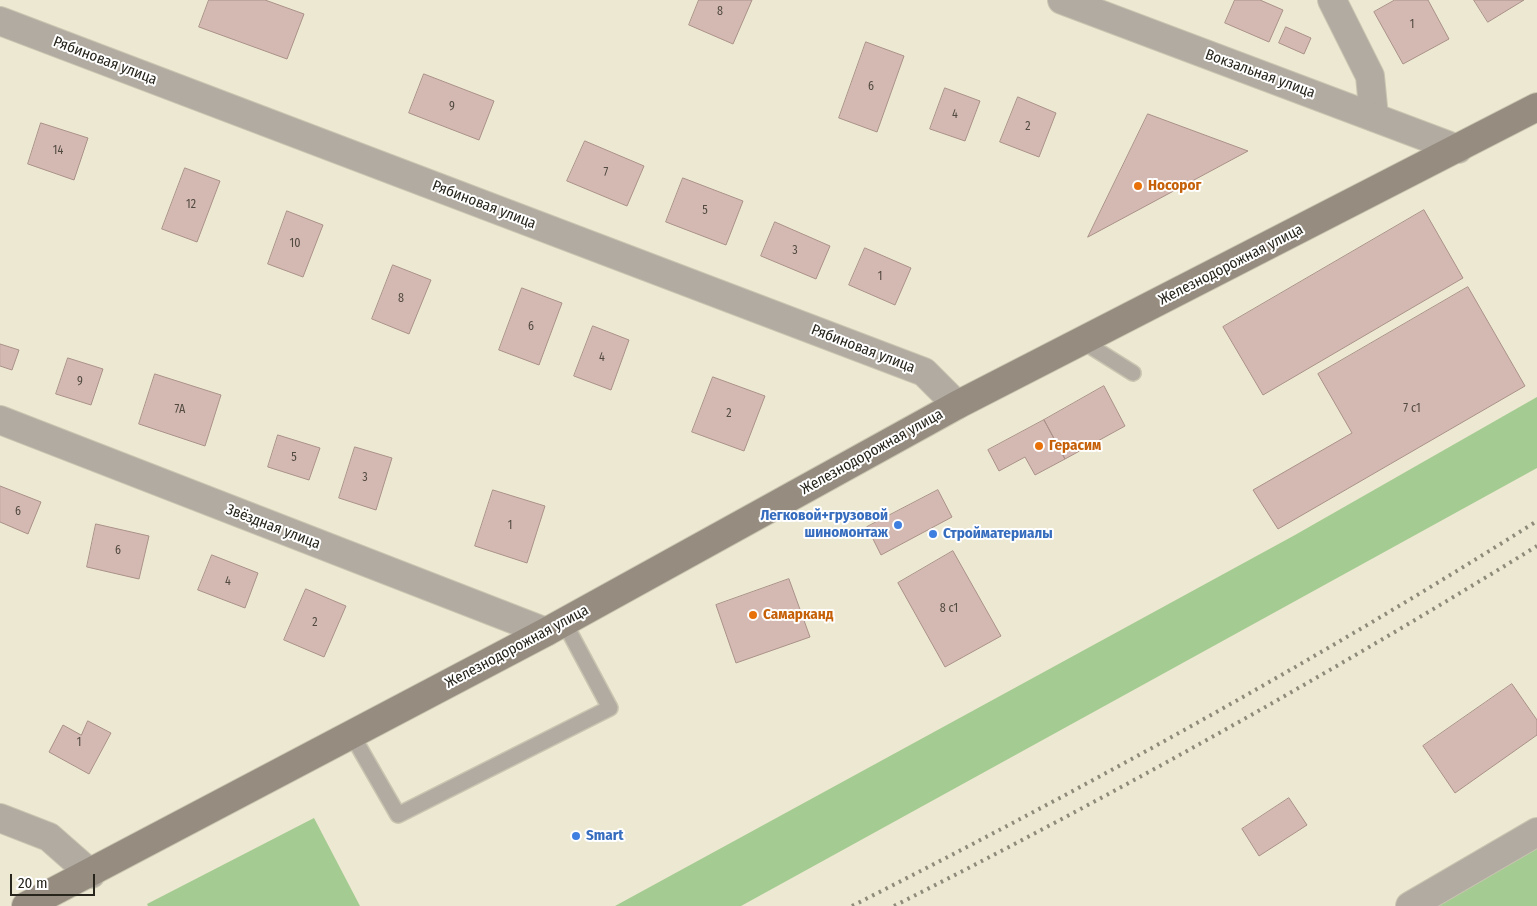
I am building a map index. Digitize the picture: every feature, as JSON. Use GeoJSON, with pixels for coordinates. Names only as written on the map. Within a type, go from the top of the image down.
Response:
{"type":"FeatureCollection","features":[{"type":"Feature","properties":{"kind":"main road","name":"Железнодорожная улица"},"geometry":{"type":"LineString","coordinates":[[26,906],[92,874],[555,627],[957,405],[1537,107]]}},
{"type":"Feature","properties":{"kind":"street","name":"Вокзальная улица"},"geometry":{"type":"LineString","coordinates":[[1062,0],[1458,149]]}},
{"type":"Feature","properties":{"kind":"street"},"geometry":{"type":"LineString","coordinates":[[1332,0],[1370,76],[1374,117]]}},
{"type":"Feature","properties":{"kind":"street","name":"Рябиновая улица"},"geometry":{"type":"LineString","coordinates":[[0,22],[924,372],[957,405]]}},
{"type":"Feature","properties":{"kind":"street","name":"Звёздная улица"},"geometry":{"type":"LineString","coordinates":[[0,420],[555,627]]}},
{"type":"Feature","properties":{"kind":"street"},"geometry":{"type":"LineString","coordinates":[[0,818],[50,837],[92,874]]}},
{"type":"Feature","properties":{"kind":"street"},"geometry":{"type":"LineString","coordinates":[[1410,906],[1537,832]]}},
{"type":"Feature","properties":{"kind":"lane"},"geometry":{"type":"LineString","coordinates":[[1082,341],[1133,373]]}},
{"type":"Feature","properties":{"kind":"lane"},"geometry":{"type":"LineString","coordinates":[[352,735],[398,814],[610,708],[555,627]]}},
{"type":"Feature","properties":{"kind":"green space"},"geometry":{"type":"Polygon","coordinates":[[[1537,397],[1537,468],[741,906],[615,906],[1295,535],[1537,397]]]}},
{"type":"Feature","properties":{"kind":"green space"},"geometry":{"type":"Polygon","coordinates":[[[314,818],[360,906],[148,906],[147,904],[314,818]]]}},
{"type":"Feature","properties":{"kind":"green space"},"geometry":{"type":"Polygon","coordinates":[[[1537,832],[1537,906],[1410,906],[1537,832]]]}},
{"type":"Feature","properties":{"kind":"building"},"geometry":{"type":"Polygon","coordinates":[[[209,0],[265,0],[304,14],[287,59],[199,27],[209,0]]]}},
{"type":"Feature","properties":{"kind":"building"},"geometry":{"type":"Polygon","coordinates":[[[699,0],[752,0],[733,44],[689,25],[699,0]]]}},
{"type":"Feature","properties":{"kind":"building"},"geometry":{"type":"Polygon","coordinates":[[[1235,0],[1260,0],[1283,10],[1269,42],[1225,23],[1235,0]]]}},
{"type":"Feature","properties":{"kind":"building"},"geometry":{"type":"Polygon","coordinates":[[[1395,0],[1428,0],[1449,39],[1403,64],[1374,12],[1395,0]]]}},
{"type":"Feature","properties":{"kind":"building"},"geometry":{"type":"Polygon","coordinates":[[[1474,0],[1524,0],[1488,22],[1474,0]]]}},
{"type":"Feature","properties":{"kind":"building"},"geometry":{"type":"Polygon","coordinates":[[[1286,27],[1311,38],[1304,54],[1279,43],[1286,27]]]}},
{"type":"Feature","properties":{"kind":"building"},"geometry":{"type":"Polygon","coordinates":[[[866,42],[904,56],[877,132],[839,118],[866,42]]]}},
{"type":"Feature","properties":{"kind":"building"},"geometry":{"type":"Polygon","coordinates":[[[424,74],[494,101],[479,140],[409,113],[424,74]]]}},
{"type":"Feature","properties":{"kind":"building"},"geometry":{"type":"Polygon","coordinates":[[[945,88],[980,101],[965,141],[930,129],[945,88]]]}},
{"type":"Feature","properties":{"kind":"building"},"geometry":{"type":"Polygon","coordinates":[[[1018,97],[1056,113],[1039,157],[1000,142],[1018,97]]]}},
{"type":"Feature","properties":{"kind":"building"},"geometry":{"type":"Polygon","coordinates":[[[1148,114],[1248,151],[1088,237],[1148,114]]]}},
{"type":"Feature","properties":{"kind":"building"},"geometry":{"type":"Polygon","coordinates":[[[41,123],[88,138],[74,180],[28,164],[41,123]]]}},
{"type":"Feature","properties":{"kind":"building"},"geometry":{"type":"Polygon","coordinates":[[[585,141],[644,166],[627,206],[567,181],[585,141]]]}},
{"type":"Feature","properties":{"kind":"building"},"geometry":{"type":"Polygon","coordinates":[[[185,168],[220,181],[197,242],[162,229],[185,168]]]}},
{"type":"Feature","properties":{"kind":"building"},"geometry":{"type":"Polygon","coordinates":[[[683,178],[743,201],[726,245],[666,222],[683,178]]]}},
{"type":"Feature","properties":{"kind":"building"},"geometry":{"type":"Polygon","coordinates":[[[1424,210],[1463,278],[1263,395],[1223,327],[1424,210]]]}},
{"type":"Feature","properties":{"kind":"building"},"geometry":{"type":"Polygon","coordinates":[[[287,211],[323,225],[303,277],[268,264],[287,211]]]}},
{"type":"Feature","properties":{"kind":"building"},"geometry":{"type":"Polygon","coordinates":[[[775,222],[830,246],[816,279],[761,256],[775,222]]]}},
{"type":"Feature","properties":{"kind":"building"},"geometry":{"type":"Polygon","coordinates":[[[865,248],[911,268],[895,305],[849,285],[865,248]]]}},
{"type":"Feature","properties":{"kind":"building"},"geometry":{"type":"Polygon","coordinates":[[[393,265],[431,280],[409,334],[372,319],[393,265]]]}},
{"type":"Feature","properties":{"kind":"building"},"geometry":{"type":"Polygon","coordinates":[[[1468,287],[1525,386],[1278,529],[1253,490],[1352,433],[1318,374],[1468,287]]]}},
{"type":"Feature","properties":{"kind":"building"},"geometry":{"type":"Polygon","coordinates":[[[522,288],[562,303],[539,365],[499,350],[522,288]]]}},
{"type":"Feature","properties":{"kind":"building"},"geometry":{"type":"Polygon","coordinates":[[[593,326],[629,340],[611,390],[574,376],[593,326]]]}},
{"type":"Feature","properties":{"kind":"building"},"geometry":{"type":"Polygon","coordinates":[[[0,344],[19,350],[12,370],[0,366],[0,344]]]}},
{"type":"Feature","properties":{"kind":"building"},"geometry":{"type":"Polygon","coordinates":[[[68,358],[103,369],[91,405],[56,394],[68,358]]]}},
{"type":"Feature","properties":{"kind":"building"},"geometry":{"type":"Polygon","coordinates":[[[155,374],[221,395],[205,446],[139,424],[155,374]]]}},
{"type":"Feature","properties":{"kind":"building"},"geometry":{"type":"Polygon","coordinates":[[[713,377],[765,396],[744,451],[692,432],[713,377]]]}},
{"type":"Feature","properties":{"kind":"building"},"geometry":{"type":"Polygon","coordinates":[[[1104,386],[1125,426],[1065,459],[1044,420],[1104,386]]]}},
{"type":"Feature","properties":{"kind":"building"},"geometry":{"type":"Polygon","coordinates":[[[1044,420],[1065,459],[1035,475],[1025,457],[999,471],[988,450],[1044,420]]]}},
{"type":"Feature","properties":{"kind":"building"},"geometry":{"type":"Polygon","coordinates":[[[278,435],[320,448],[309,480],[268,467],[278,435]]]}},
{"type":"Feature","properties":{"kind":"building"},"geometry":{"type":"Polygon","coordinates":[[[355,447],[392,458],[376,510],[339,498],[355,447]]]}},
{"type":"Feature","properties":{"kind":"building"},"geometry":{"type":"Polygon","coordinates":[[[0,486],[41,502],[28,534],[0,522],[0,486]]]}},
{"type":"Feature","properties":{"kind":"building"},"geometry":{"type":"Polygon","coordinates":[[[493,490],[545,506],[527,563],[475,546],[493,490]]]}},
{"type":"Feature","properties":{"kind":"building"},"geometry":{"type":"Polygon","coordinates":[[[938,490],[952,517],[881,555],[867,527],[938,490]]]}},
{"type":"Feature","properties":{"kind":"building"},"geometry":{"type":"Polygon","coordinates":[[[96,524],[149,536],[139,579],[87,567],[96,524]]]}},
{"type":"Feature","properties":{"kind":"building"},"geometry":{"type":"Polygon","coordinates":[[[953,551],[1001,636],[945,667],[898,583],[953,551]]]}},
{"type":"Feature","properties":{"kind":"building"},"geometry":{"type":"Polygon","coordinates":[[[212,555],[258,573],[245,608],[198,590],[212,555]]]}},
{"type":"Feature","properties":{"kind":"building"},"geometry":{"type":"Polygon","coordinates":[[[789,579],[810,637],[736,663],[716,605],[789,579]]]}},
{"type":"Feature","properties":{"kind":"building"},"geometry":{"type":"Polygon","coordinates":[[[306,589],[346,606],[324,657],[284,640],[306,589]]]}},
{"type":"Feature","properties":{"kind":"building"},"geometry":{"type":"Polygon","coordinates":[[[1512,684],[1537,720],[1537,735],[1455,793],[1423,746],[1512,684]]]}},
{"type":"Feature","properties":{"kind":"building"},"geometry":{"type":"Polygon","coordinates":[[[88,721],[111,733],[89,774],[49,752],[63,725],[81,735],[88,721]]]}},
{"type":"Feature","properties":{"kind":"building"},"geometry":{"type":"Polygon","coordinates":[[[1289,798],[1307,825],[1259,856],[1242,829],[1289,798]]]}},
{"type":"Feature","properties":{"kind":"railway"},"geometry":{"type":"LineString","coordinates":[[852,906],[1027,815],[1199,722],[1369,624],[1537,521]]}},
{"type":"Feature","properties":{"kind":"railway"},"geometry":{"type":"LineString","coordinates":[[894,906],[1058,821],[1220,733],[1379,641],[1537,546]]}},
{"type":"Feature","properties":{"kind":"place","name":"Носорог"},"geometry":{"type":"Point","coordinates":[1138,186]}},
{"type":"Feature","properties":{"kind":"place","name":"Герасим"},"geometry":{"type":"Point","coordinates":[1039,446]}},
{"type":"Feature","properties":{"kind":"place","name":"Легковой+грузовой шиномонтаж"},"geometry":{"type":"Point","coordinates":[898,525]}},
{"type":"Feature","properties":{"kind":"place","name":"Стройматериалы"},"geometry":{"type":"Point","coordinates":[933,534]}},
{"type":"Feature","properties":{"kind":"place","name":"Самарканд"},"geometry":{"type":"Point","coordinates":[753,615]}},
{"type":"Feature","properties":{"kind":"place","name":"Smart"},"geometry":{"type":"Point","coordinates":[576,836]}}]}
